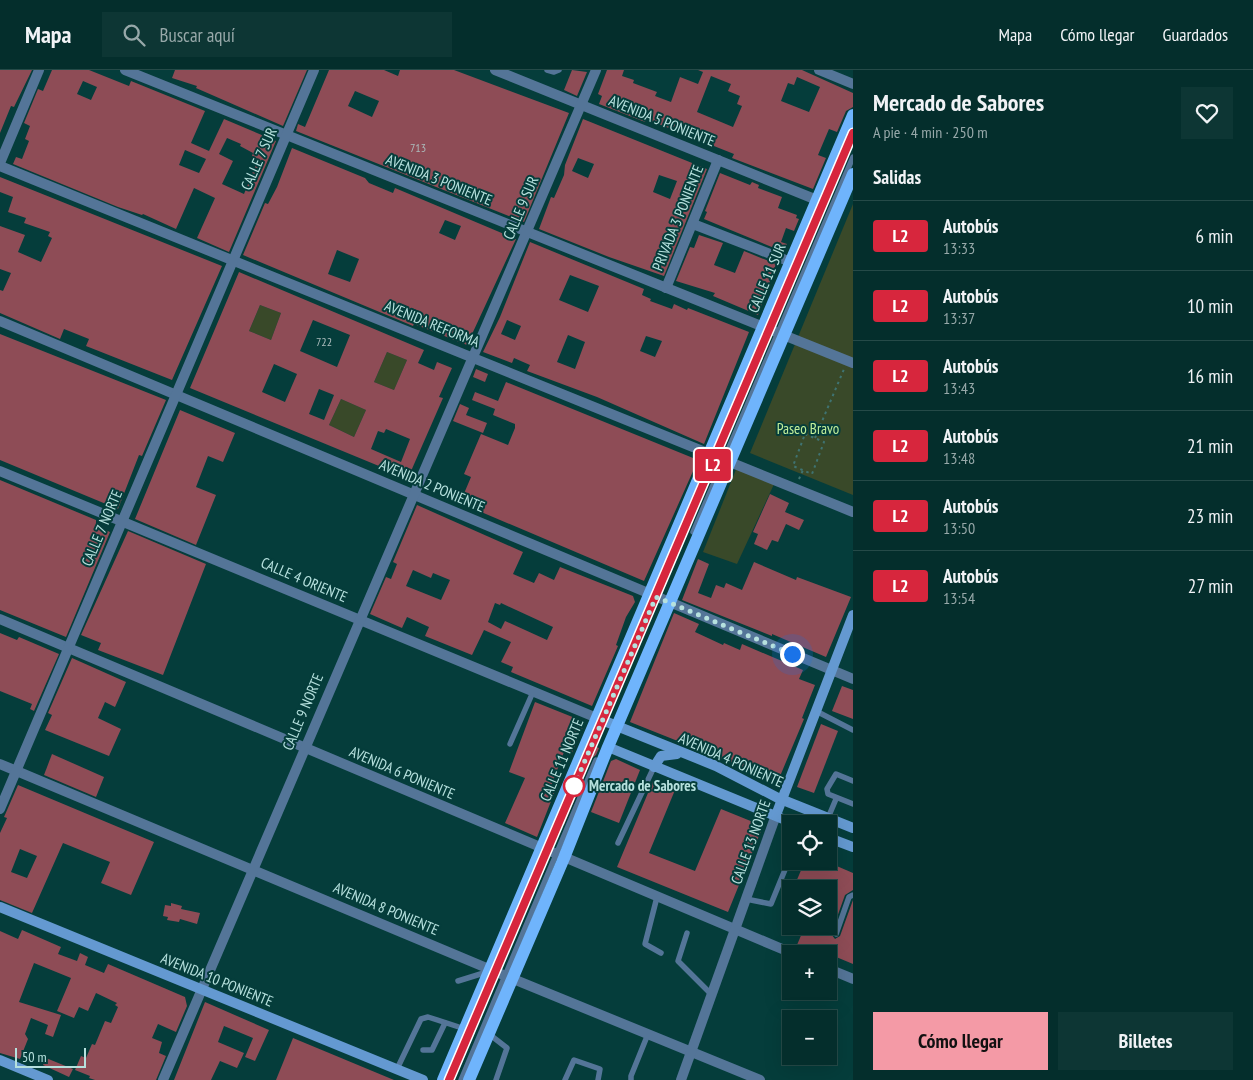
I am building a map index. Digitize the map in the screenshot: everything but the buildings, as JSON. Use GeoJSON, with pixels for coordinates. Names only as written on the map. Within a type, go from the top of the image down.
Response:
{"type":"FeatureCollection","features":[{"type":"Feature","properties":{"kind":"main road","name":"CALLE 11 SUR"},"geometry":{"type":"LineString","coordinates":[[720,458],[774,331],[791,262],[853,115]]}},
{"type":"Feature","properties":{"kind":"main road","name":"CALLE 11 SUR"},"geometry":{"type":"LineString","coordinates":[[720,458],[774,331],[853,174]]}},
{"type":"Feature","properties":{"kind":"main road","name":"CALLE 11 NORTE"},"geometry":{"type":"LineString","coordinates":[[469,1080],[489,1034],[509,977],[608,747],[607,723],[720,458]]}},
{"type":"Feature","properties":{"kind":"main road","name":"CALLE 11 NORTE"},"geometry":{"type":"LineString","coordinates":[[443,1080],[544,850],[607,723],[720,458]]}},
{"type":"Feature","properties":{"kind":"main road","name":"CALLE 13 NORTE"},"geometry":{"type":"LineString","coordinates":[[776,815],[853,615]]}},
{"type":"Feature","properties":{"kind":"main road","name":"AVENIDA 4 PONIENTE"},"geometry":{"type":"LineString","coordinates":[[607,723],[716,766],[782,800],[820,815]]}},
{"type":"Feature","properties":{"kind":"main road"},"geometry":{"type":"LineString","coordinates":[[608,747],[782,818]]}},
{"type":"Feature","properties":{"kind":"main road"},"geometry":{"type":"LineString","coordinates":[[654,767],[658,757],[663,755],[686,755]]}},
{"type":"Feature","properties":{"kind":"main road","name":"AVENIDA 4 PONIENTE"},"geometry":{"type":"LineString","coordinates":[[837,822],[853,828]]}},
{"type":"Feature","properties":{"kind":"main road"},"geometry":{"type":"LineString","coordinates":[[837,841],[853,848]]}},
{"type":"Feature","properties":{"kind":"main road","name":"AVENIDA 10 PONIENTE"},"geometry":{"type":"LineString","coordinates":[[0,908],[423,1080]]}},
{"type":"Feature","properties":{"kind":"main road"},"geometry":{"type":"LineString","coordinates":[[0,1060],[45,1079]]}},
{"type":"Feature","properties":{"kind":"street"},"geometry":{"type":"LineString","coordinates":[[0,165],[39,70]]}},
{"type":"Feature","properties":{"kind":"street","name":"AVENIDA 3 PONIENTE"},"geometry":{"type":"LineString","coordinates":[[125,70],[850,362]]}},
{"type":"Feature","properties":{"kind":"street","name":"CALLE 7 SUR"},"geometry":{"type":"LineString","coordinates":[[231,259],[314,70]]}},
{"type":"Feature","properties":{"kind":"street","name":"CALLE 9 SUR"},"geometry":{"type":"LineString","coordinates":[[474,357],[596,70]]}},
{"type":"Feature","properties":{"kind":"street"},"geometry":{"type":"LineString","coordinates":[[819,70],[853,84]]}},
{"type":"Feature","properties":{"kind":"street","name":"AVENIDA 5 PONIENTE"},"geometry":{"type":"LineString","coordinates":[[501,71],[817,200]]}},
{"type":"Feature","properties":{"kind":"street","name":"PRIVADA 3 PONIENTE"},"geometry":{"type":"LineString","coordinates":[[666,288],[718,160]]}},
{"type":"Feature","properties":{"kind":"street","name":"AVENIDA REFORMA"},"geometry":{"type":"LineString","coordinates":[[0,165],[853,512]]}},
{"type":"Feature","properties":{"kind":"street"},"geometry":{"type":"LineString","coordinates":[[693,224],[791,262]]}},
{"type":"Feature","properties":{"kind":"street","name":"CALLE 7 NORTE"},"geometry":{"type":"LineString","coordinates":[[0,808],[231,259]]}},
{"type":"Feature","properties":{"kind":"street","name":"AVENIDA 2 PONIENTE"},"geometry":{"type":"LineString","coordinates":[[0,321],[853,679]]}},
{"type":"Feature","properties":{"kind":"street","name":"CALLE 9 NORTE"},"geometry":{"type":"LineString","coordinates":[[163,1080],[412,494],[474,357]]}},
{"type":"Feature","properties":{"kind":"street","name":"CALLE 4 ORIENTE"},"geometry":{"type":"LineString","coordinates":[[0,471],[607,723]]}},
{"type":"Feature","properties":{"kind":"street","name":"AVENIDA 6 PONIENTE"},"geometry":{"type":"LineString","coordinates":[[0,619],[782,949]]}},
{"type":"Feature","properties":{"kind":"street","name":"AVENIDA 8 PONIENTE"},"geometry":{"type":"LineString","coordinates":[[0,764],[491,971],[760,1080]]}},
{"type":"Feature","properties":{"kind":"street","name":"CALLE 13 NORTE"},"geometry":{"type":"LineString","coordinates":[[681,1080],[776,815]]}},
{"type":"Feature","properties":{"kind":"street"},"geometry":{"type":"LineString","coordinates":[[837,972],[853,979]]}},
{"type":"Feature","properties":{"kind":"lane"},"geometry":{"type":"LineString","coordinates":[[547,70],[554,72],[559,70]]}},
{"type":"Feature","properties":{"kind":"lane"},"geometry":{"type":"LineString","coordinates":[[774,331],[853,133]]}},
{"type":"Feature","properties":{"kind":"lane"},"geometry":{"type":"LineString","coordinates":[[774,331],[853,157]]}},
{"type":"Feature","properties":{"kind":"lane"},"geometry":{"type":"LineString","coordinates":[[510,744],[533,692]]}},
{"type":"Feature","properties":{"kind":"lane"},"geometry":{"type":"LineString","coordinates":[[816,711],[853,730]]}},
{"type":"Feature","properties":{"kind":"lane"},"geometry":{"type":"LineString","coordinates":[[560,856],[607,723]]}},
{"type":"Feature","properties":{"kind":"lane"},"geometry":{"type":"LineString","coordinates":[[618,843],[654,767]]}},
{"type":"Feature","properties":{"kind":"lane"},"geometry":{"type":"LineString","coordinates":[[853,781],[838,774],[833,775],[827,792],[836,798],[853,804]]}},
{"type":"Feature","properties":{"kind":"lane"},"geometry":{"type":"LineString","coordinates":[[829,815],[836,798]]}},
{"type":"Feature","properties":{"kind":"lane"},"geometry":{"type":"LineString","coordinates":[[746,899],[770,904],[785,870]]}},
{"type":"Feature","properties":{"kind":"lane"},"geometry":{"type":"LineString","coordinates":[[837,931],[850,897],[853,895]]}},
{"type":"Feature","properties":{"kind":"lane"},"geometry":{"type":"LineString","coordinates":[[658,897],[645,944],[661,953]]}},
{"type":"Feature","properties":{"kind":"lane"},"geometry":{"type":"LineString","coordinates":[[687,933],[678,961],[712,995]]}},
{"type":"Feature","properties":{"kind":"lane"},"geometry":{"type":"LineString","coordinates":[[458,981],[491,971]]}},
{"type":"Feature","properties":{"kind":"lane"},"geometry":{"type":"LineString","coordinates":[[449,1080],[491,971]]}},
{"type":"Feature","properties":{"kind":"lane"},"geometry":{"type":"LineString","coordinates":[[461,1080],[509,977]]}},
{"type":"Feature","properties":{"kind":"lane"},"geometry":{"type":"LineString","coordinates":[[397,1069],[421,1019],[428,1017],[465,1029]]}},
{"type":"Feature","properties":{"kind":"lane"},"geometry":{"type":"LineString","coordinates":[[423,1050],[432,1050],[446,1023]]}},
{"type":"Feature","properties":{"kind":"lane"},"geometry":{"type":"LineString","coordinates":[[489,1034],[506,1048],[496,1080]]}},
{"type":"Feature","properties":{"kind":"lane"},"geometry":{"type":"LineString","coordinates":[[631,1080],[648,1034]]}},
{"type":"Feature","properties":{"kind":"lane"},"geometry":{"type":"LineString","coordinates":[[565,1080],[574,1060],[600,1069],[598,1080]]}},
{"type":"Feature","properties":{"kind":"path"},"geometry":{"type":"LineString","coordinates":[[816,438],[850,362]]}},
{"type":"Feature","properties":{"kind":"path"},"geometry":{"type":"LineString","coordinates":[[806,434],[816,438],[824,442],[812,474],[793,466],[806,434]]}},
{"type":"Feature","properties":{"kind":"path"},"geometry":{"type":"LineString","coordinates":[[798,482],[803,470]]}},
{"type":"Feature","properties":{"kind":"green space","name":"Paseo Bravo"},"geometry":{"type":"Polygon","coordinates":[[[853,204],[853,495],[750,453],[853,204]]]}},
{"type":"Feature","properties":{"kind":"green space"},"geometry":{"type":"Polygon","coordinates":[[[260,305],[281,313],[271,340],[249,331],[260,305]]]}},
{"type":"Feature","properties":{"kind":"green space"},"geometry":{"type":"Polygon","coordinates":[[[387,352],[407,360],[394,390],[374,382],[387,352]]]}},
{"type":"Feature","properties":{"kind":"green space"},"geometry":{"type":"Polygon","coordinates":[[[341,399],[366,410],[354,437],[329,425],[341,399]]]}},
{"type":"Feature","properties":{"kind":"green space"},"geometry":{"type":"Polygon","coordinates":[[[737,467],[775,482],[737,564],[703,552],[737,467]]]}},
{"type":"Feature","properties":{"kind":"bus line","name":"L2"},"geometry":{"type":"LineString","coordinates":[[449,1080],[717,456],[853,133]]}},
{"type":"Feature","properties":{"kind":"place","name":"Mercado de Sabores"},"geometry":{"type":"Point","coordinates":[574,786]}},
{"type":"Feature","properties":{"kind":"route"},"geometry":{"type":"LineString","coordinates":[[574,786],[656,597],[792,654]]}}]}
